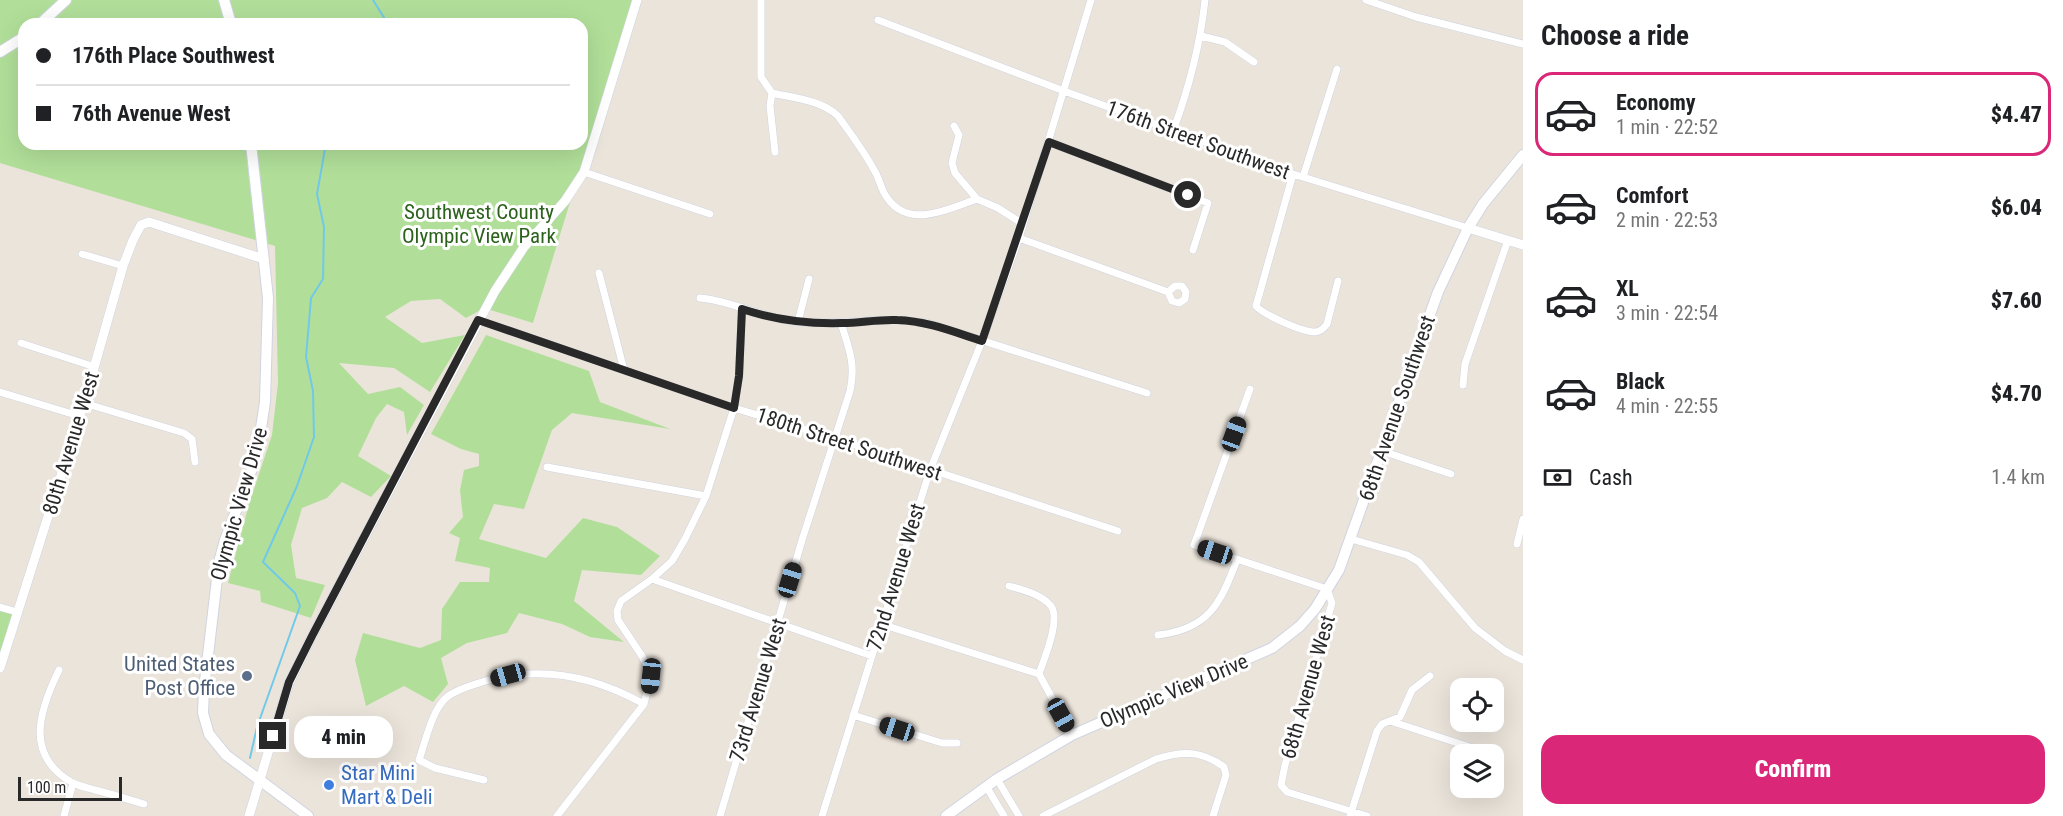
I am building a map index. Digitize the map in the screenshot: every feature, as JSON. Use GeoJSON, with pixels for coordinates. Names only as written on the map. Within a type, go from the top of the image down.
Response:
{"type":"FeatureCollection","features":[{"type":"Feature","properties":{"kind":"main road"},"geometry":{"type":"LineString","coordinates":[[46,18],[66,0]]}},
{"type":"Feature","properties":{"kind":"main road"},"geometry":{"type":"LineString","coordinates":[[224,0],[229,18]]}},
{"type":"Feature","properties":{"kind":"main road"},"geometry":{"type":"LineString","coordinates":[[0,52],[18,41]]}},
{"type":"Feature","properties":{"kind":"main road","name":"Olympic View Drive"},"geometry":{"type":"LineString","coordinates":[[252,150],[264,259],[268,324],[263,417],[251,472],[219,562],[203,703],[205,723],[213,740],[226,755],[308,816]]}},
{"type":"Feature","properties":{"kind":"main road"},"geometry":{"type":"LineString","coordinates":[[1468,228],[1483,204],[1523,155]]}},
{"type":"Feature","properties":{"kind":"main road","name":"68th Avenue Southwest"},"geometry":{"type":"LineString","coordinates":[[1327,589],[1339,570],[1351,538],[1438,292],[1468,228]]}},
{"type":"Feature","properties":{"kind":"main road","name":"Olympic View Drive"},"geometry":{"type":"LineString","coordinates":[[946,816],[986,786],[1072,735],[1272,648],[1300,626],[1315,609],[1327,589]]}},
{"type":"Feature","properties":{"kind":"street"},"geometry":{"type":"LineString","coordinates":[[249,816],[289,682],[312,636],[495,291],[533,235],[565,201],[584,172],[637,0]]}},
{"type":"Feature","properties":{"kind":"street"},"geometry":{"type":"LineString","coordinates":[[761,0],[761,77],[772,93],[831,109],[875,171],[887,199],[898,209],[917,216],[943,211],[977,199]]}},
{"type":"Feature","properties":{"kind":"street","name":"72nd Avenue West"},"geometry":{"type":"LineString","coordinates":[[822,816],[930,470],[982,341],[1023,224],[1091,0]]}},
{"type":"Feature","properties":{"kind":"street"},"geometry":{"type":"LineString","coordinates":[[1173,131],[1189,89],[1201,36],[1205,0]]}},
{"type":"Feature","properties":{"kind":"street"},"geometry":{"type":"LineString","coordinates":[[1366,0],[1416,17],[1523,44]]}},
{"type":"Feature","properties":{"kind":"street","name":"176th Street Southwest"},"geometry":{"type":"LineString","coordinates":[[879,20],[1064,91],[1293,174],[1523,244]]}},
{"type":"Feature","properties":{"kind":"street"},"geometry":{"type":"LineString","coordinates":[[1201,36],[1225,42],[1254,62]]}},
{"type":"Feature","properties":{"kind":"street"},"geometry":{"type":"LineString","coordinates":[[1303,177],[1336,69]]}},
{"type":"Feature","properties":{"kind":"street"},"geometry":{"type":"LineString","coordinates":[[772,93],[770,106],[774,152]]}},
{"type":"Feature","properties":{"kind":"street"},"geometry":{"type":"LineString","coordinates":[[954,126],[959,135],[952,163],[955,173],[977,199],[998,208],[1023,224]]}},
{"type":"Feature","properties":{"kind":"street"},"geometry":{"type":"LineString","coordinates":[[1049,142],[1208,203],[1193,250]]}},
{"type":"Feature","properties":{"kind":"street"},"geometry":{"type":"LineString","coordinates":[[584,172],[710,214]]}},
{"type":"Feature","properties":{"kind":"street"},"geometry":{"type":"LineString","coordinates":[[1293,174],[1256,306],[1262,312],[1283,322],[1315,332],[1323,329],[1327,324],[1338,281]]}},
{"type":"Feature","properties":{"kind":"street","name":"80th Avenue West"},"geometry":{"type":"LineString","coordinates":[[0,668],[84,403],[123,266],[141,225],[147,223],[264,259]]}},
{"type":"Feature","properties":{"kind":"street"},"geometry":{"type":"LineString","coordinates":[[1018,238],[1168,292]]}},
{"type":"Feature","properties":{"kind":"street"},"geometry":{"type":"LineString","coordinates":[[1463,385],[1465,364],[1509,240]]}},
{"type":"Feature","properties":{"kind":"street"},"geometry":{"type":"LineString","coordinates":[[82,254],[123,266]]}},
{"type":"Feature","properties":{"kind":"street"},"geometry":{"type":"LineString","coordinates":[[599,273],[624,370]]}},
{"type":"Feature","properties":{"kind":"street"},"geometry":{"type":"LineString","coordinates":[[798,322],[809,279]]}},
{"type":"Feature","properties":{"kind":"street"},"geometry":{"type":"LineString","coordinates":[[700,298],[715,300],[768,317],[798,322],[841,323],[897,320],[927,323],[1147,393]]}},
{"type":"Feature","properties":{"kind":"street"},"geometry":{"type":"LineString","coordinates":[[560,815],[644,704],[651,676],[642,657],[618,620],[617,611],[621,601],[652,579],[672,561],[706,496],[734,408],[739,376],[742,309]]}},
{"type":"Feature","properties":{"kind":"street","name":"180th Street Southwest"},"geometry":{"type":"LineString","coordinates":[[478,320],[734,408],[834,438],[1118,531]]}},
{"type":"Feature","properties":{"kind":"street","name":"73rd Avenue West"},"geometry":{"type":"LineString","coordinates":[[720,816],[853,375],[852,358],[841,323]]}},
{"type":"Feature","properties":{"kind":"street"},"geometry":{"type":"LineString","coordinates":[[21,343],[95,367]]}},
{"type":"Feature","properties":{"kind":"street"},"geometry":{"type":"LineString","coordinates":[[1250,389],[1194,545],[1327,589]]}},
{"type":"Feature","properties":{"kind":"street"},"geometry":{"type":"LineString","coordinates":[[0,392],[79,416]]}},
{"type":"Feature","properties":{"kind":"street"},"geometry":{"type":"LineString","coordinates":[[84,403],[184,433],[192,440],[195,462]]}},
{"type":"Feature","properties":{"kind":"street"},"geometry":{"type":"LineString","coordinates":[[1382,451],[1451,474]]}},
{"type":"Feature","properties":{"kind":"street"},"geometry":{"type":"LineString","coordinates":[[547,467],[706,496]]}},
{"type":"Feature","properties":{"kind":"street"},"geometry":{"type":"LineString","coordinates":[[1517,544],[1523,519]]}},
{"type":"Feature","properties":{"kind":"street"},"geometry":{"type":"LineString","coordinates":[[1351,538],[1407,555],[1419,562],[1475,628],[1505,651],[1523,660]]}},
{"type":"Feature","properties":{"kind":"street"},"geometry":{"type":"LineString","coordinates":[[1158,635],[1178,633],[1213,610],[1223,595],[1237,560]]}},
{"type":"Feature","properties":{"kind":"street"},"geometry":{"type":"LineString","coordinates":[[652,579],[872,656]]}},
{"type":"Feature","properties":{"kind":"street"},"geometry":{"type":"LineString","coordinates":[[1009,586],[1042,598],[1052,608],[1054,617],[1051,640],[1039,674]]}},
{"type":"Feature","properties":{"kind":"street","name":"68th Avenue West"},"geometry":{"type":"LineString","coordinates":[[1327,589],[1332,603],[1281,785],[1287,792],[1350,813]]}},
{"type":"Feature","properties":{"kind":"street"},"geometry":{"type":"LineString","coordinates":[[0,607],[17,612]]}},
{"type":"Feature","properties":{"kind":"street"},"geometry":{"type":"LineString","coordinates":[[881,624],[1039,674],[1072,735]]}},
{"type":"Feature","properties":{"kind":"street"},"geometry":{"type":"LineString","coordinates":[[58,670],[49,691],[39,730],[40,747],[49,764],[73,783],[144,804]]}},
{"type":"Feature","properties":{"kind":"street"},"geometry":{"type":"LineString","coordinates":[[484,780],[435,768],[419,760],[434,716],[446,698],[471,685],[508,675],[542,674],[586,679],[618,690],[644,704]]}},
{"type":"Feature","properties":{"kind":"street"},"geometry":{"type":"LineString","coordinates":[[1367,816],[1350,813],[1377,731],[1382,724],[1400,717],[1412,690],[1430,676]]}},
{"type":"Feature","properties":{"kind":"street"},"geometry":{"type":"LineString","coordinates":[[853,715],[942,743],[957,743]]}},
{"type":"Feature","properties":{"kind":"street"},"geometry":{"type":"LineString","coordinates":[[1390,721],[1461,744]]}},
{"type":"Feature","properties":{"kind":"street"},"geometry":{"type":"LineString","coordinates":[[1043,816],[1156,759],[1174,753],[1194,753],[1213,759],[1224,767],[1226,775],[1213,816]]}},
{"type":"Feature","properties":{"kind":"street"},"geometry":{"type":"LineString","coordinates":[[997,779],[1019,816]]}},
{"type":"Feature","properties":{"kind":"street"},"geometry":{"type":"LineString","coordinates":[[64,816],[73,783]]}},
{"type":"Feature","properties":{"kind":"street"},"geometry":{"type":"LineString","coordinates":[[986,786],[1004,816]]}},
{"type":"Feature","properties":{"kind":"green space","name":"Southwest County Olympic View Park"},"geometry":{"type":"Polygon","coordinates":[[[0,0],[632,0],[588,144],[588,18],[18,18],[18,150],[586,150],[533,323],[484,308],[466,318],[440,299],[411,301],[385,317],[422,343],[465,335],[430,392],[394,368],[339,363],[368,394],[400,387],[424,405],[407,435],[404,412],[387,404],[376,418],[358,456],[391,476],[371,497],[342,482],[327,498],[302,508],[291,545],[296,578],[325,585],[311,618],[261,602],[260,591],[228,583],[249,504],[272,435],[278,383],[275,246],[0,163],[0,0]]]}},
{"type":"Feature","properties":{"kind":"green space"},"geometry":{"type":"Polygon","coordinates":[[[486,335],[589,371],[600,402],[670,429],[572,413],[552,430],[524,509],[494,504],[479,539],[546,558],[583,518],[617,527],[660,556],[641,575],[582,570],[574,601],[624,642],[590,637],[562,624],[519,613],[507,633],[467,643],[441,658],[448,684],[433,702],[404,686],[366,706],[355,660],[363,633],[420,648],[441,640],[442,609],[460,582],[489,582],[490,568],[455,561],[460,538],[449,533],[463,517],[460,490],[464,470],[479,466],[479,454],[461,449],[431,434],[486,335]]]}},
{"type":"Feature","properties":{"kind":"green space"},"geometry":{"type":"Polygon","coordinates":[[[0,611],[14,615],[0,655],[0,611]]]}},
{"type":"Feature","properties":{"kind":"waterway"},"geometry":{"type":"LineString","coordinates":[[373,0],[384,18]]}},
{"type":"Feature","properties":{"kind":"waterway"},"geometry":{"type":"LineString","coordinates":[[250,758],[257,727],[300,606],[295,593],[263,562],[297,486],[314,437],[313,391],[306,357],[311,298],[323,279],[324,227],[317,194],[325,150]]}},
{"type":"Feature","properties":{"kind":"place","name":"United States Post Office"},"geometry":{"type":"Point","coordinates":[247,676]}},
{"type":"Feature","properties":{"kind":"place","name":"Star Mini Mart & Deli"},"geometry":{"type":"Point","coordinates":[329,785]}},
{"type":"Feature","properties":{"kind":"route"},"geometry":{"type":"LineString","coordinates":[[273,736],[289,682],[478,320],[734,408],[739,376],[742,309],[768,317],[798,322],[841,323],[897,320],[927,323],[982,341],[1049,142],[1188,195]]}}]}
